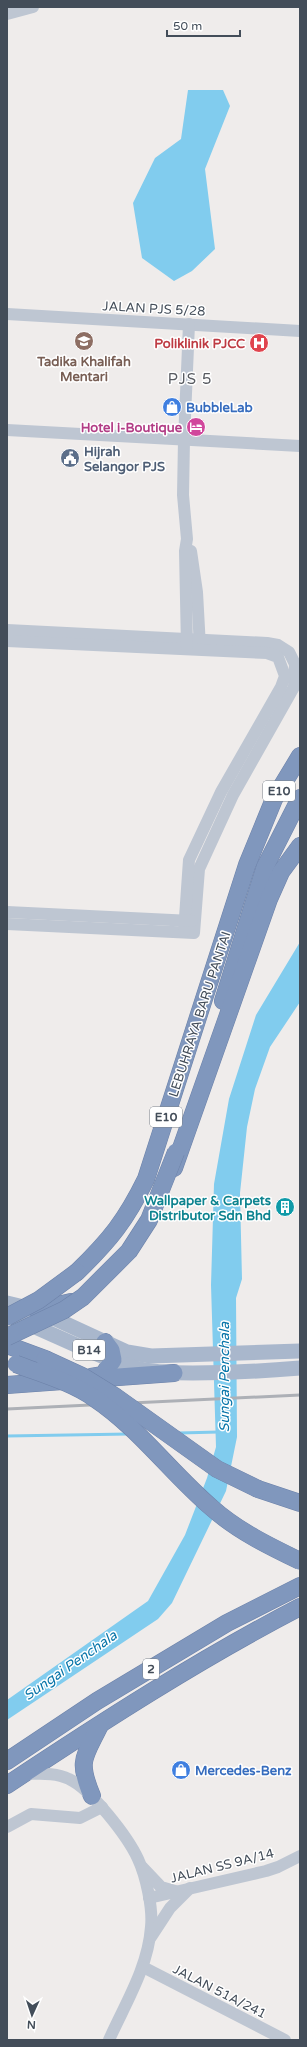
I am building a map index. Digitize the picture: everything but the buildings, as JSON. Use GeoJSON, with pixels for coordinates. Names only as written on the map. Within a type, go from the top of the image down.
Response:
{"type":"FeatureCollection","features":[{"type":"Feature","properties":{"kind":"highway","name":"LEBUHRAYA BARU PANTAI"},"geometry":{"type":"LineString","coordinates":[[7,1317],[39,1300],[77,1272],[115,1234],[132,1207],[146,1179],[247,865],[274,800],[300,756]]}},
{"type":"Feature","properties":{"kind":"highway","name":"LEBUHRAYA BARU PANTAI"},"geometry":{"type":"LineString","coordinates":[[7,1337],[64,1310],[83,1297],[129,1251],[149,1220],[176,1152],[265,867],[300,798]]}},
{"type":"Feature","properties":{"kind":"highway"},"geometry":{"type":"LineString","coordinates":[[36,1310],[79,1300],[97,1290],[135,1247],[153,1219],[168,1187],[269,899],[281,872],[300,846]]}},
{"type":"Feature","properties":{"kind":"highway"},"geometry":{"type":"LineString","coordinates":[[79,1380],[102,1374],[113,1360],[111,1350],[105,1342]]}},
{"type":"Feature","properties":{"kind":"highway"},"geometry":{"type":"LineString","coordinates":[[7,1345],[45,1359],[82,1376],[217,1469],[258,1489],[300,1503]]}},
{"type":"Feature","properties":{"kind":"highway"},"geometry":{"type":"LineString","coordinates":[[7,1350],[45,1359]]}},
{"type":"Feature","properties":{"kind":"highway"},"geometry":{"type":"LineString","coordinates":[[12,1363],[57,1379],[94,1398],[159,1454],[211,1508],[248,1536],[300,1561]]}},
{"type":"Feature","properties":{"kind":"highway"},"geometry":{"type":"LineString","coordinates":[[7,1385],[174,1373]]}},
{"type":"Feature","properties":{"kind":"highway","name":"2"},"geometry":{"type":"LineString","coordinates":[[7,1761],[97,1700],[228,1623],[300,1586]]}},
{"type":"Feature","properties":{"kind":"highway","name":"2"},"geometry":{"type":"LineString","coordinates":[[7,1785],[102,1722],[236,1640],[300,1607]]}},
{"type":"Feature","properties":{"kind":"highway"},"geometry":{"type":"LineString","coordinates":[[97,1802],[84,1776],[84,1759],[87,1748],[102,1722]]}},
{"type":"Feature","properties":{"kind":"main road","name":"B14"},"geometry":{"type":"LineString","coordinates":[[7,1303],[36,1310],[127,1352],[151,1356],[300,1351]]}},
{"type":"Feature","properties":{"kind":"main road","name":"B14"},"geometry":{"type":"LineString","coordinates":[[7,1317],[47,1331],[137,1369],[174,1373],[208,1373],[253,1372],[300,1368]]}},
{"type":"Feature","properties":{"kind":"street"},"geometry":{"type":"LineString","coordinates":[[7,14],[29,7]]}},
{"type":"Feature","properties":{"kind":"street","name":"JALAN PJS 5/28"},"geometry":{"type":"LineString","coordinates":[[7,314],[300,331]]}},
{"type":"Feature","properties":{"kind":"street"},"geometry":{"type":"LineString","coordinates":[[189,324],[183,495],[187,539],[185,551],[194,645]]}},
{"type":"Feature","properties":{"kind":"street"},"geometry":{"type":"LineString","coordinates":[[7,430],[300,446]]}},
{"type":"Feature","properties":{"kind":"street"},"geometry":{"type":"LineString","coordinates":[[7,630],[46,638]]}},
{"type":"Feature","properties":{"kind":"street"},"geometry":{"type":"LineString","coordinates":[[7,642],[46,638],[194,645],[278,644],[289,652],[295,664],[294,687],[233,795],[199,869],[188,924]]}},
{"type":"Feature","properties":{"kind":"street"},"geometry":{"type":"LineString","coordinates":[[7,912],[188,924]]}},
{"type":"Feature","properties":{"kind":"street"},"geometry":{"type":"LineString","coordinates":[[7,924],[188,924]]}},
{"type":"Feature","properties":{"kind":"street"},"geometry":{"type":"LineString","coordinates":[[24,1774],[53,1774],[75,1782],[97,1802],[126,1839],[141,1866],[161,1887],[176,1891]]}},
{"type":"Feature","properties":{"kind":"street"},"geometry":{"type":"LineString","coordinates":[[7,1827],[31,1814],[80,1818],[97,1802]]}},
{"type":"Feature","properties":{"kind":"street","name":"JALAN SS 9A/14"},"geometry":{"type":"LineString","coordinates":[[149,1898],[266,1871],[300,1856]]}},
{"type":"Feature","properties":{"kind":"street"},"geometry":{"type":"LineString","coordinates":[[109,2040],[143,1967],[149,1940],[152,1916],[141,1866]]}},
{"type":"Feature","properties":{"kind":"street"},"geometry":{"type":"LineString","coordinates":[[149,1940],[170,1908],[190,1888]]}},
{"type":"Feature","properties":{"kind":"street","name":"JALAN 51A/241"},"geometry":{"type":"LineString","coordinates":[[143,1967],[285,2040]]}},
{"type":"Feature","properties":{"kind":"water"},"geometry":{"type":"Polygon","coordinates":[[[188,90],[223,90],[230,106],[205,169],[215,249],[192,271],[174,281],[142,258],[133,203],[155,158],[181,139],[188,90]]]}},
{"type":"Feature","properties":{"kind":"water","name":"Sungai Penchala"},"geometry":{"type":"Polygon","coordinates":[[[300,942],[300,1002],[270,1047],[255,1089],[247,1127],[240,1193],[242,1279],[236,1298],[237,1437],[226,1491],[172,1603],[158,1619],[7,1720],[7,1700],[148,1601],[185,1535],[207,1478],[216,1447],[211,1285],[214,1184],[229,1099],[256,1015],[300,942]]]}},
{"type":"Feature","properties":{"kind":"waterway","name":"Sungai Penchala"},"geometry":{"type":"LineString","coordinates":[[179,1433],[219,1432]]}},
{"type":"Feature","properties":{"kind":"waterway"},"geometry":{"type":"LineString","coordinates":[[7,1436],[129,1434]]}},
{"type":"Feature","properties":{"kind":"railway"},"geometry":{"type":"LineString","coordinates":[[7,1409],[300,1395]]}},
{"type":"Feature","properties":{"kind":"place","name":"Tadika Khalifah Mentari"},"geometry":{"type":"Point","coordinates":[84,341]}},
{"type":"Feature","properties":{"kind":"place","name":"Poliklinik PJCC"},"geometry":{"type":"Point","coordinates":[259,343]}},
{"type":"Feature","properties":{"kind":"place","name":"BubbleLab"},"geometry":{"type":"Point","coordinates":[172,407]}},
{"type":"Feature","properties":{"kind":"place","name":"Hotel i-Boutique"},"geometry":{"type":"Point","coordinates":[196,427]}},
{"type":"Feature","properties":{"kind":"place","name":"Hijrah Selangor PJS"},"geometry":{"type":"Point","coordinates":[70,458]}},
{"type":"Feature","properties":{"kind":"place","name":"Wallpaper & Carpets Distributor Sdn Bhd"},"geometry":{"type":"Point","coordinates":[285,1207]}},
{"type":"Feature","properties":{"kind":"place","name":"Mercedes-Benz"},"geometry":{"type":"Point","coordinates":[181,1770]}},
{"type":"Feature","properties":{"kind":"district","name":"PJS 5"},"geometry":{"type":"Point","coordinates":[190,379]}}]}
